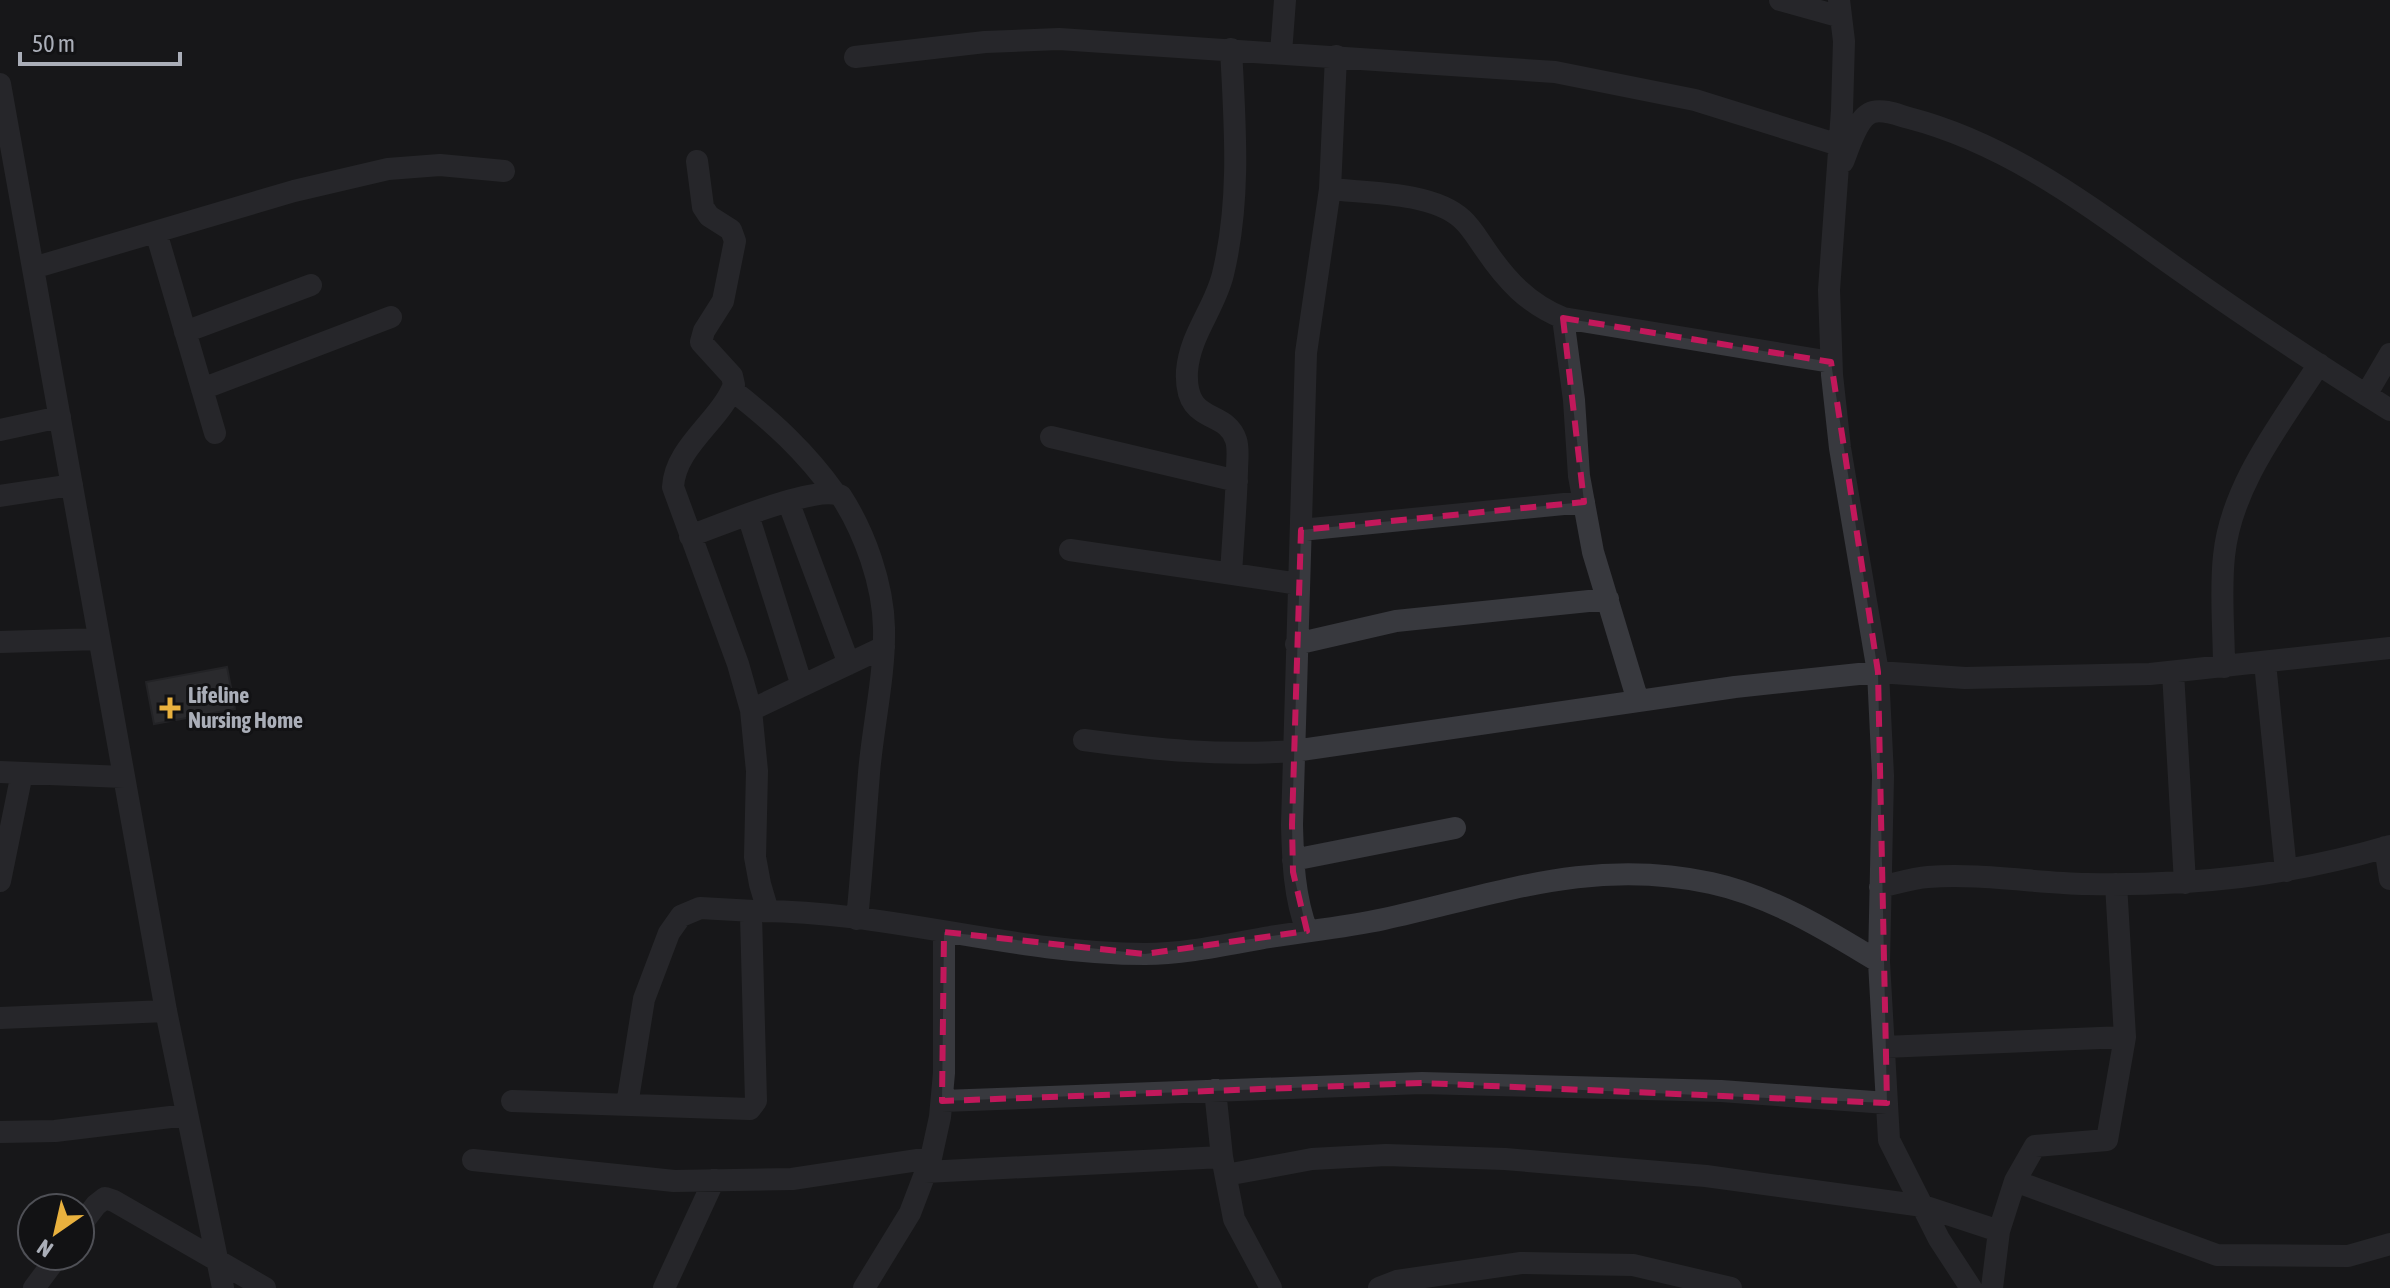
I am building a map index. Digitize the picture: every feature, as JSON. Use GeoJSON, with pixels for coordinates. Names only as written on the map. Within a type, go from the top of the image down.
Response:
{"type":"FeatureCollection","features":[{"type":"Feature","properties":{"kind":"street"},"geometry":{"type":"LineString","coordinates":[[1281,53],[1285,0]]}},
{"type":"Feature","properties":{"kind":"street"},"geometry":{"type":"LineString","coordinates":[[1780,0],[1840,8],[1844,41],[1829,290],[1831,362],[1840,448],[1878,672],[1883,776],[1879,962],[1889,1140],[1939,1239],[1971,1288]]}},
{"type":"Feature","properties":{"kind":"street"},"geometry":{"type":"LineString","coordinates":[[855,57],[985,42],[1059,39],[1555,72],[1695,100],[1839,145]]}},
{"type":"Feature","properties":{"kind":"street"},"geometry":{"type":"LineString","coordinates":[[1231,49],[1236,164],[1234,215],[1222,279],[1200,324],[1187,379],[1191,402],[1236,439],[1237,481],[1231,574]]}},
{"type":"Feature","properties":{"kind":"street"},"geometry":{"type":"LineString","coordinates":[[1307,931],[1298,908],[1293,860],[1296,644],[1306,353],[1330,189],[1336,56]]}},
{"type":"Feature","properties":{"kind":"street"},"geometry":{"type":"LineString","coordinates":[[0,84],[8,179],[33,268],[166,1011],[223,1288]]}},
{"type":"Feature","properties":{"kind":"street"},"geometry":{"type":"LineString","coordinates":[[1835,178],[1869,112],[1879,111],[1928,123],[1982,143],[2091,206],[2181,271],[2390,410]]}},
{"type":"Feature","properties":{"kind":"street"},"geometry":{"type":"LineString","coordinates":[[697,161],[703,207],[709,216],[735,236],[730,277],[723,301],[704,331],[701,342],[732,376],[734,385],[673,478],[675,499],[738,664],[751,710],[757,771],[755,857],[761,911]]}},
{"type":"Feature","properties":{"kind":"street"},"geometry":{"type":"LineString","coordinates":[[33,268],[294,191],[388,169],[440,165],[504,171]]}},
{"type":"Feature","properties":{"kind":"street"},"geometry":{"type":"LineString","coordinates":[[1330,189],[1409,197],[1444,207],[1463,219],[1516,289],[1541,309],[1563,318],[1831,362]]}},
{"type":"Feature","properties":{"kind":"street"},"geometry":{"type":"LineString","coordinates":[[156,232],[215,433]]}},
{"type":"Feature","properties":{"kind":"street"},"geometry":{"type":"LineString","coordinates":[[185,332],[311,285]]}},
{"type":"Feature","properties":{"kind":"street"},"geometry":{"type":"LineString","coordinates":[[202,389],[391,317]]}},
{"type":"Feature","properties":{"kind":"street"},"geometry":{"type":"LineString","coordinates":[[1563,318],[1584,502],[1593,552],[1638,701]]}},
{"type":"Feature","properties":{"kind":"street"},"geometry":{"type":"LineString","coordinates":[[2366,395],[2390,354]]}},
{"type":"Feature","properties":{"kind":"street"},"geometry":{"type":"LineString","coordinates":[[2224,667],[2224,554],[2238,502],[2264,449],[2319,364]]}},
{"type":"Feature","properties":{"kind":"street"},"geometry":{"type":"LineString","coordinates":[[732,390],[785,432],[846,504],[865,543],[878,588],[884,647],[868,776],[865,847],[857,919]]}},
{"type":"Feature","properties":{"kind":"street"},"geometry":{"type":"LineString","coordinates":[[0,430],[60,417]]}},
{"type":"Feature","properties":{"kind":"street"},"geometry":{"type":"LineString","coordinates":[[1051,437],[1237,481]]}},
{"type":"Feature","properties":{"kind":"street"},"geometry":{"type":"LineString","coordinates":[[0,496],[72,485]]}},
{"type":"Feature","properties":{"kind":"street"},"geometry":{"type":"LineString","coordinates":[[690,536],[788,501],[813,494],[835,493]]}},
{"type":"Feature","properties":{"kind":"street"},"geometry":{"type":"LineString","coordinates":[[788,501],[849,664]]}},
{"type":"Feature","properties":{"kind":"street"},"geometry":{"type":"LineString","coordinates":[[1301,530],[1584,502]]}},
{"type":"Feature","properties":{"kind":"street"},"geometry":{"type":"LineString","coordinates":[[748,515],[802,686]]}},
{"type":"Feature","properties":{"kind":"street"},"geometry":{"type":"LineString","coordinates":[[1070,550],[1299,584]]}},
{"type":"Feature","properties":{"kind":"street"},"geometry":{"type":"LineString","coordinates":[[1296,644],[1396,621],[1608,599]]}},
{"type":"Feature","properties":{"kind":"street"},"geometry":{"type":"LineString","coordinates":[[0,642],[99,639]]}},
{"type":"Feature","properties":{"kind":"street"},"geometry":{"type":"LineString","coordinates":[[751,710],[884,647]]}},
{"type":"Feature","properties":{"kind":"street"},"geometry":{"type":"LineString","coordinates":[[1084,740],[1169,751],[1223,754],[1294,751],[1735,687],[1878,672],[1965,678],[2173,672],[2390,648]]}},
{"type":"Feature","properties":{"kind":"street"},"geometry":{"type":"LineString","coordinates":[[2265,663],[2286,871]]}},
{"type":"Feature","properties":{"kind":"street"},"geometry":{"type":"LineString","coordinates":[[2173,672],[2185,883]]}},
{"type":"Feature","properties":{"kind":"street"},"geometry":{"type":"LineString","coordinates":[[0,881],[11,772],[124,777]]}},
{"type":"Feature","properties":{"kind":"street"},"geometry":{"type":"LineString","coordinates":[[1293,860],[1455,828]]}},
{"type":"Feature","properties":{"kind":"street"},"geometry":{"type":"LineString","coordinates":[[1880,887],[1925,877],[2116,884],[2185,883],[2286,871],[2387,847],[2390,879]]}},
{"type":"Feature","properties":{"kind":"street"},"geometry":{"type":"LineString","coordinates":[[627,1105],[644,999],[669,933],[681,916],[700,908],[857,919],[1092,951],[1145,954],[1381,919],[1568,877],[1610,872],[1655,873],[1713,883],[1753,896],[1829,931],[1879,962]]}},
{"type":"Feature","properties":{"kind":"street"},"geometry":{"type":"LineString","coordinates":[[1992,1288],[1999,1231],[2015,1181],[2035,1146],[2107,1140],[2125,1037],[2116,884]]}},
{"type":"Feature","properties":{"kind":"street"},"geometry":{"type":"LineString","coordinates":[[512,1101],[750,1109],[754,1106],[751,915],[761,911]]}},
{"type":"Feature","properties":{"kind":"street"},"geometry":{"type":"LineString","coordinates":[[864,1288],[910,1213],[928,1165],[942,1101],[944,1073],[944,932]]}},
{"type":"Feature","properties":{"kind":"street"},"geometry":{"type":"LineString","coordinates":[[0,1018],[166,1011]]}},
{"type":"Feature","properties":{"kind":"street"},"geometry":{"type":"LineString","coordinates":[[1884,1047],[2125,1037]]}},
{"type":"Feature","properties":{"kind":"street"},"geometry":{"type":"LineString","coordinates":[[942,1101],[1422,1083],[1721,1091],[1887,1103]]}},
{"type":"Feature","properties":{"kind":"street"},"geometry":{"type":"LineString","coordinates":[[1215,1090],[1234,1219],[1271,1288]]}},
{"type":"Feature","properties":{"kind":"street"},"geometry":{"type":"LineString","coordinates":[[0,1132],[55,1131],[187,1115]]}},
{"type":"Feature","properties":{"kind":"street"},"geometry":{"type":"LineString","coordinates":[[473,1160],[674,1181],[792,1179],[928,1165],[1224,1166],[1371,1155],[1505,1159],[1706,1176],[1923,1206],[1999,1231]]}},
{"type":"Feature","properties":{"kind":"street"},"geometry":{"type":"LineString","coordinates":[[664,1288],[714,1180]]}},
{"type":"Feature","properties":{"kind":"street"},"geometry":{"type":"LineString","coordinates":[[2015,1181],[2217,1255],[2348,1256],[2390,1244]]}},
{"type":"Feature","properties":{"kind":"street"},"geometry":{"type":"LineString","coordinates":[[96,1205],[105,1198],[265,1288]]}},
{"type":"Feature","properties":{"kind":"street"},"geometry":{"type":"LineString","coordinates":[[1379,1288],[1397,1281],[1521,1263],[1633,1265],[1731,1288]]}},
{"type":"Feature","properties":{"kind":"highlighted area"},"geometry":{"type":"Polygon","coordinates":[[[1563,318],[1831,362],[1878,672],[1887,1103],[1422,1083],[942,1101],[944,932],[1145,954],[1307,931],[1293,872],[1292,825],[1301,530],[1584,502],[1563,318]]]}},
{"type":"Feature","properties":{"kind":"building"},"geometry":{"type":"Polygon","coordinates":[[[227,667],[235,709],[154,724],[146,682],[227,667]]]}},
{"type":"Feature","properties":{"kind":"place","name":"Lifeline Nursing Home"},"geometry":{"type":"Point","coordinates":[170,708]}}]}
